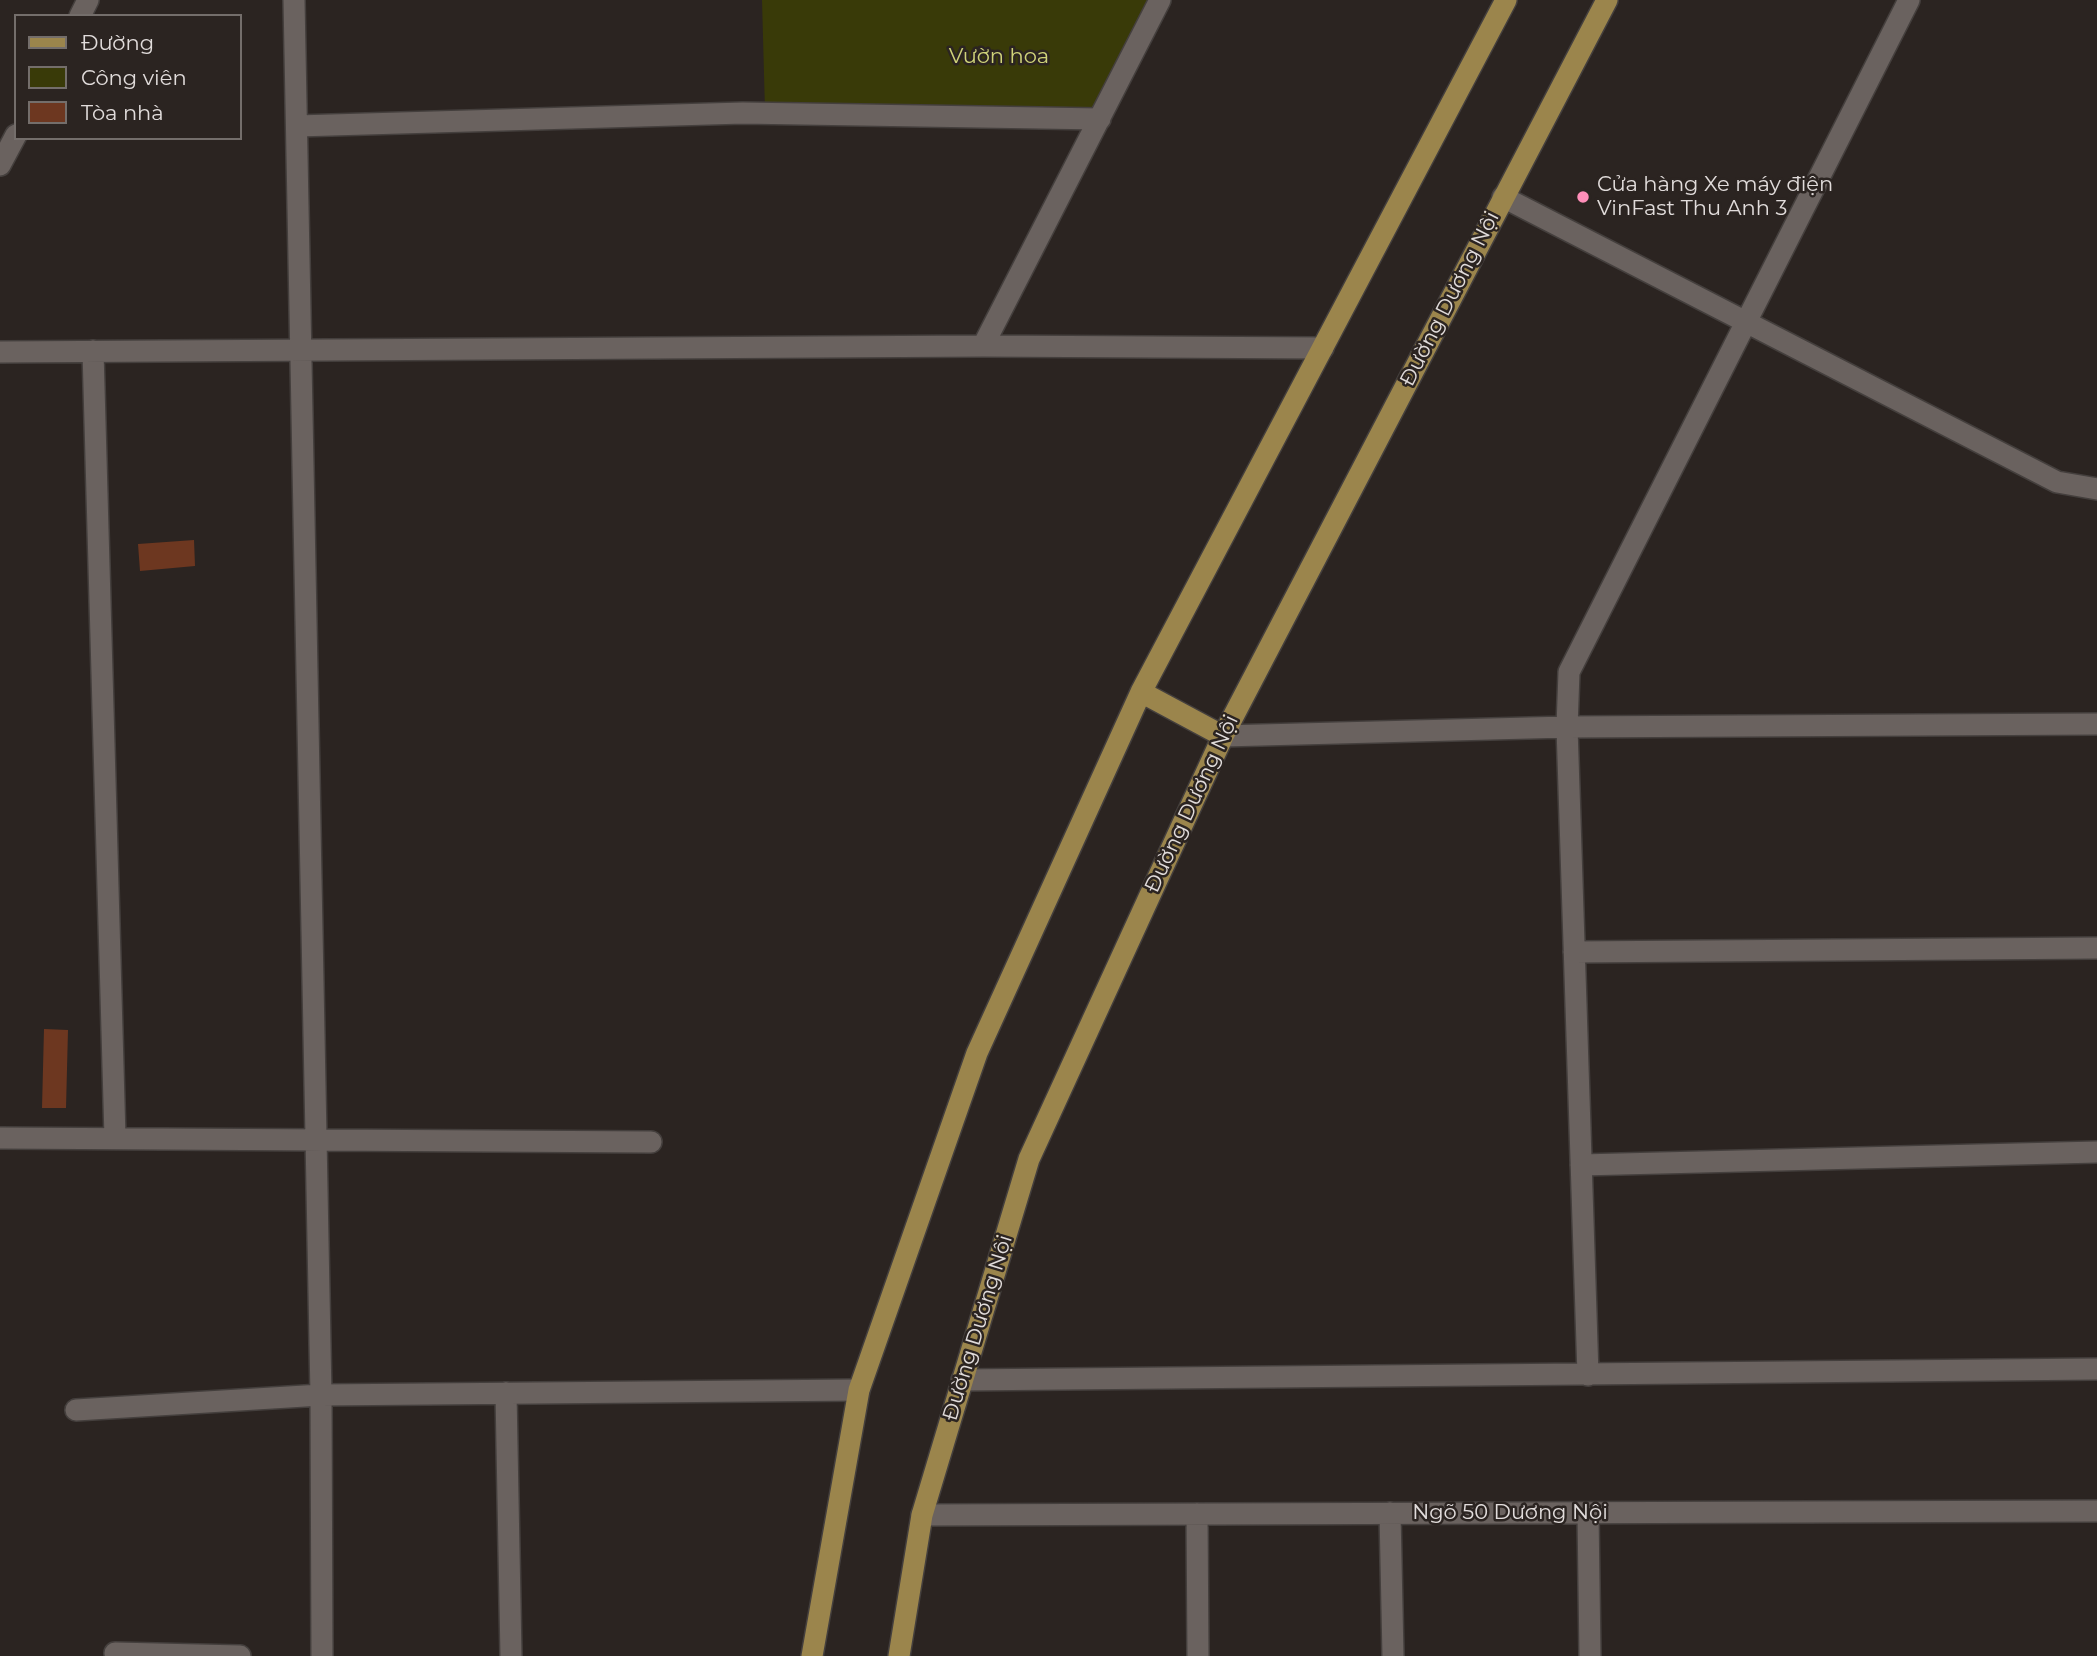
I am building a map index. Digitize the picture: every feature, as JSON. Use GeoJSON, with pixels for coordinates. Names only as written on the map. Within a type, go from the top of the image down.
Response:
{"type":"FeatureCollection","features":[{"type":"Feature","properties":{"kind":"main road"},"geometry":{"type":"LineString","coordinates":[[812,1656],[859,1390],[977,1053],[1141,692],[1506,0]]}},
{"type":"Feature","properties":{"kind":"main road","name":"Đường Dương Nội"},"geometry":{"type":"LineString","coordinates":[[899,1656],[922,1515],[1029,1158],[1223,736],[1607,0]]}},
{"type":"Feature","properties":{"kind":"main road"},"geometry":{"type":"LineString","coordinates":[[1141,692],[1223,736]]}},
{"type":"Feature","properties":{"kind":"street"},"geometry":{"type":"LineString","coordinates":[[294,0],[321,1395],[322,1656]]}},
{"type":"Feature","properties":{"kind":"street"},"geometry":{"type":"LineString","coordinates":[[983,346],[1160,0]]}},
{"type":"Feature","properties":{"kind":"street"},"geometry":{"type":"LineString","coordinates":[[1588,1374],[1566,727],[1569,672],[1909,0]]}},
{"type":"Feature","properties":{"kind":"street"},"geometry":{"type":"LineString","coordinates":[[297,127],[743,113],[1100,119]]}},
{"type":"Feature","properties":{"kind":"street"},"geometry":{"type":"LineString","coordinates":[[0,164],[14,139]]}},
{"type":"Feature","properties":{"kind":"street"},"geometry":{"type":"LineString","coordinates":[[1503,197],[2057,482],[2097,489]]}},
{"type":"Feature","properties":{"kind":"street"},"geometry":{"type":"LineString","coordinates":[[0,352],[983,346],[1323,348]]}},
{"type":"Feature","properties":{"kind":"street"},"geometry":{"type":"LineString","coordinates":[[93,351],[116,1138]]}},
{"type":"Feature","properties":{"kind":"street"},"geometry":{"type":"LineString","coordinates":[[1223,736],[1566,727],[2097,724]]}},
{"type":"Feature","properties":{"kind":"street"},"geometry":{"type":"LineString","coordinates":[[1574,953],[2097,948]]}},
{"type":"Feature","properties":{"kind":"street"},"geometry":{"type":"LineString","coordinates":[[0,1138],[651,1142]]}},
{"type":"Feature","properties":{"kind":"street"},"geometry":{"type":"LineString","coordinates":[[1581,1165],[2097,1152]]}},
{"type":"Feature","properties":{"kind":"street"},"geometry":{"type":"LineString","coordinates":[[962,1380],[2097,1369]]}},
{"type":"Feature","properties":{"kind":"street"},"geometry":{"type":"LineString","coordinates":[[76,1410],[321,1395],[859,1390]]}},
{"type":"Feature","properties":{"kind":"street"},"geometry":{"type":"LineString","coordinates":[[506,1393],[511,1656]]}},
{"type":"Feature","properties":{"kind":"street","name":"Ngõ 50 Dương Nội"},"geometry":{"type":"LineString","coordinates":[[922,1515],[2097,1511]]}},
{"type":"Feature","properties":{"kind":"street"},"geometry":{"type":"LineString","coordinates":[[1390,1513],[1392,1656]]}},
{"type":"Feature","properties":{"kind":"street"},"geometry":{"type":"LineString","coordinates":[[1588,1513],[1590,1656]]}},
{"type":"Feature","properties":{"kind":"street"},"geometry":{"type":"LineString","coordinates":[[1197,1514],[1198,1656]]}},
{"type":"Feature","properties":{"kind":"street"},"geometry":{"type":"LineString","coordinates":[[115,1653],[240,1656]]}},
{"type":"Feature","properties":{"kind":"green space","name":"Vườn hoa"},"geometry":{"type":"Polygon","coordinates":[[[762,0],[1158,0],[1098,116],[765,111],[762,0]]]}},
{"type":"Feature","properties":{"kind":"building"},"geometry":{"type":"Polygon","coordinates":[[[194,540],[195,566],[140,571],[138,544],[194,540]]]}},
{"type":"Feature","properties":{"kind":"building"},"geometry":{"type":"Polygon","coordinates":[[[44,1029],[68,1030],[66,1108],[42,1108],[44,1029]]]}},
{"type":"Feature","properties":{"kind":"place","name":"Cửa hàng Xe máy điện VinFast Thu Anh 3"},"geometry":{"type":"Point","coordinates":[1583,197]}}]}
